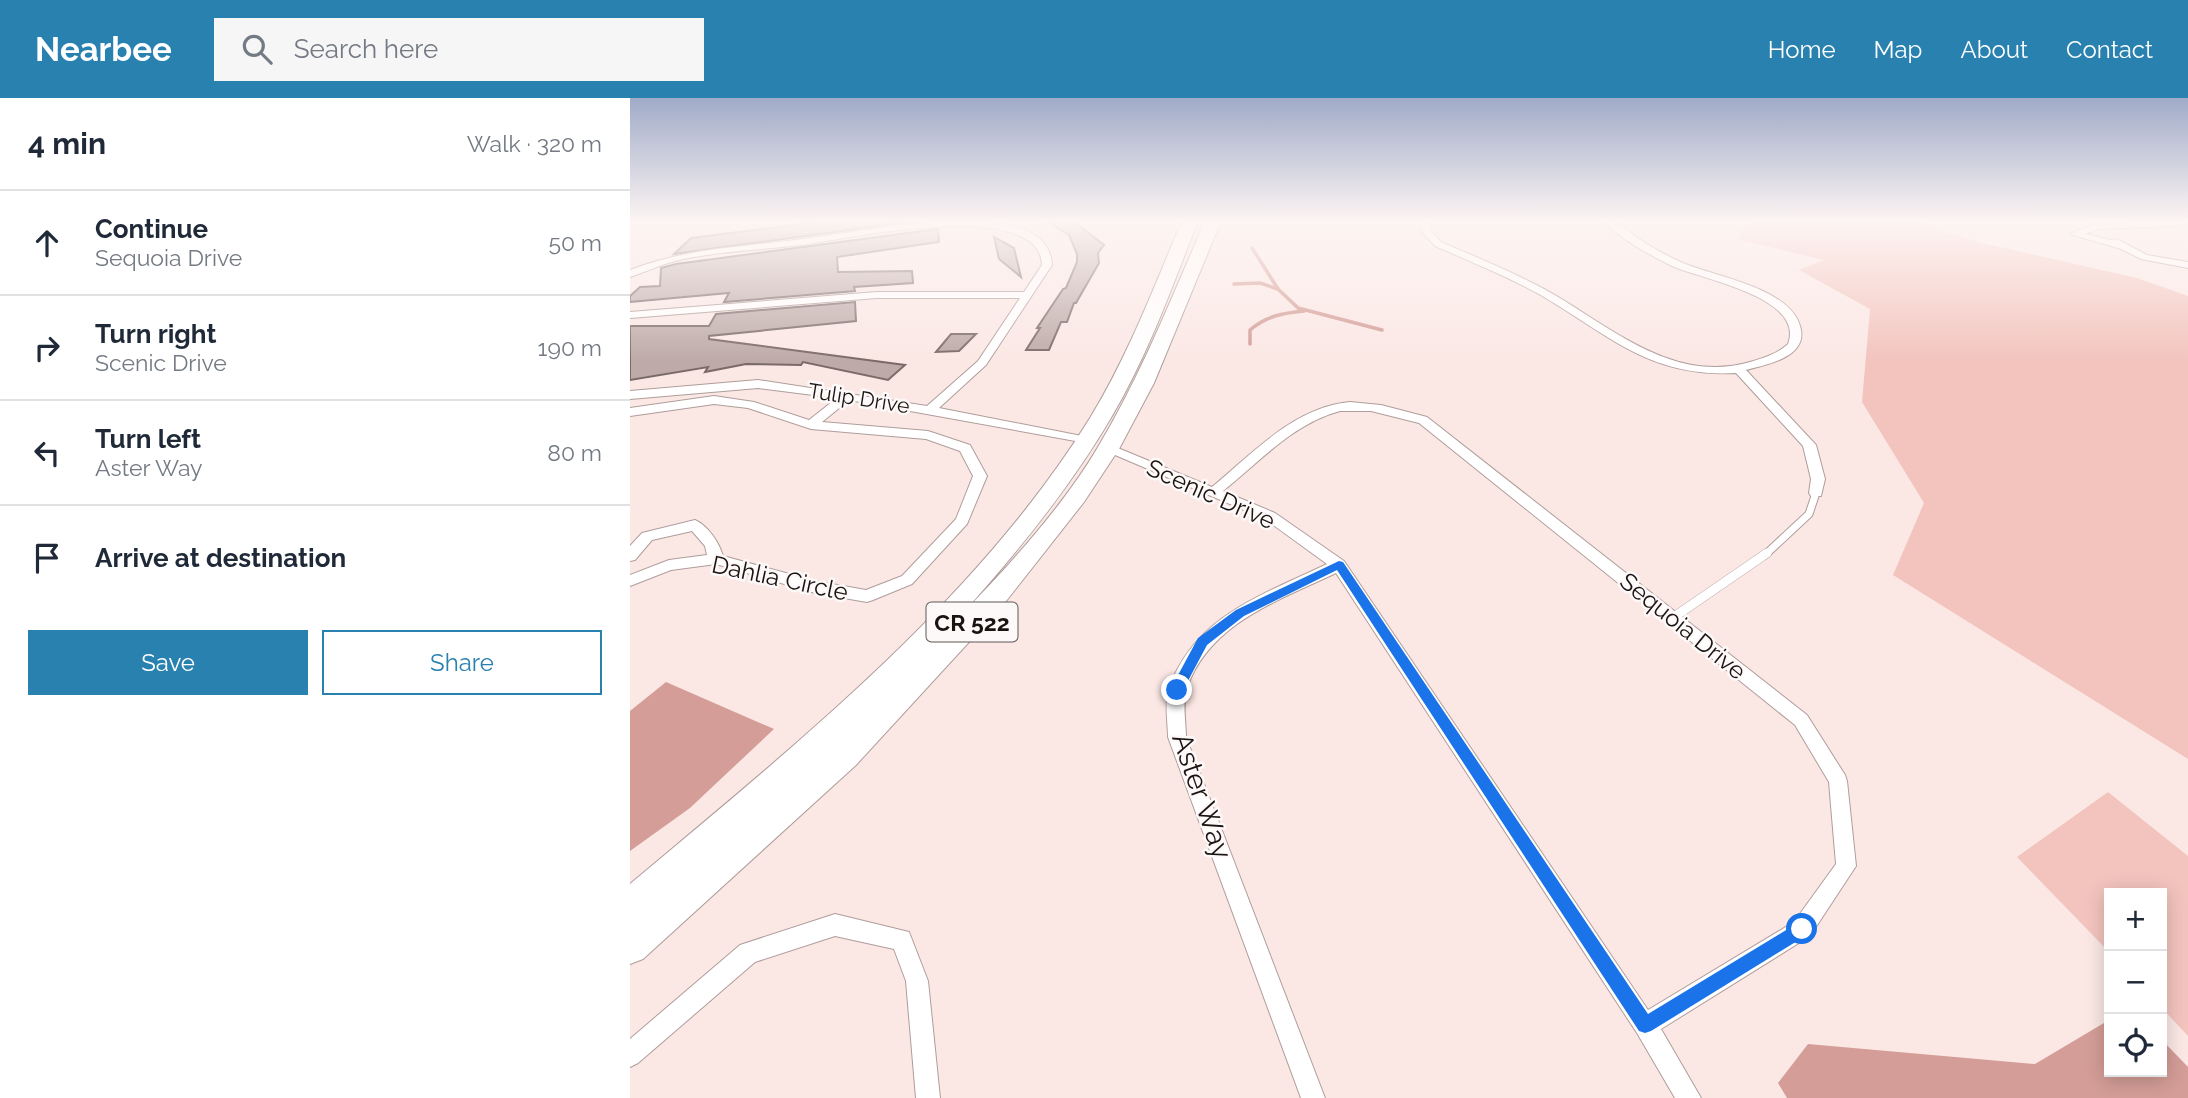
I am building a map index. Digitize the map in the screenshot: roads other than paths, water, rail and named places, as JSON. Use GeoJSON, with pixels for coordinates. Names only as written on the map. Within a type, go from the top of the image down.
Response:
{"type":"FeatureCollection","features":[{"type":"Feature","properties":{"kind":"main road","name":"CR 522"},"geometry":{"type":"LineString","coordinates":[[630,946],[845,757],[994,598],[1076,497],[1171,268]]}},
{"type":"Feature","properties":{"kind":"main road","name":"CR 522"},"geometry":{"type":"LineString","coordinates":[[630,906],[754,799],[902,660],[1011,545],[1098,445],[1144,383],[1193,268]]}},
{"type":"Feature","properties":{"kind":"street"},"geometry":{"type":"LineString","coordinates":[[930,410],[982,363],[1045,268]]}},
{"type":"Feature","properties":{"kind":"street"},"geometry":{"type":"LineString","coordinates":[[1490,268],[1541,291],[1650,358],[1685,368],[1738,369],[1783,354],[1792,347],[1797,338],[1792,318],[1768,298],[1685,268]]}},
{"type":"Feature","properties":{"kind":"street"},"geometry":{"type":"LineString","coordinates":[[630,315],[683,313],[877,295],[1028,295]]}},
{"type":"Feature","properties":{"kind":"street"},"geometry":{"type":"LineString","coordinates":[[1738,369],[1809,445],[1818,480],[1816,493]]}},
{"type":"Feature","properties":{"kind":"street","name":"Tulip Drive"},"geometry":{"type":"LineString","coordinates":[[630,395],[758,384],[930,410],[1098,445]]}},
{"type":"Feature","properties":{"kind":"street"},"geometry":{"type":"LineString","coordinates":[[811,425],[847,396]]}},
{"type":"Feature","properties":{"kind":"street","name":"Dahlia Circle"},"geometry":{"type":"LineString","coordinates":[[630,412],[714,400],[750,405],[811,425],[928,435],[965,448],[980,476],[962,521],[907,580],[867,596],[815,587],[716,559],[669,565],[630,581]]}},
{"type":"Feature","properties":{"kind":"street","name":"Sequoia Drive"},"geometry":{"type":"LineString","coordinates":[[1215,491],[1304,420],[1338,407],[1386,409],[1423,420],[1801,720],[1838,781],[1846,866],[1802,929],[1645,1025]]}},
{"type":"Feature","properties":{"kind":"street","name":"Scenic Drive"},"geometry":{"type":"LineString","coordinates":[[1098,445],[1215,491],[1270,516],[1339,565],[1645,1025],[1689,1098]]}},
{"type":"Feature","properties":{"kind":"street"},"geometry":{"type":"LineString","coordinates":[[630,556],[647,537],[695,525],[712,545],[716,559]]}},
{"type":"Feature","properties":{"kind":"street","name":"Aster Way"},"geometry":{"type":"LineString","coordinates":[[1313,1098],[1177,737],[1177,690],[1203,642],[1240,613],[1339,565]]}},
{"type":"Feature","properties":{"kind":"street"},"geometry":{"type":"LineString","coordinates":[[630,1055],[748,953],[835,925],[901,940],[917,981],[928,1098]]}},
{"type":"Feature","properties":{"kind":"lane"},"geometry":{"type":"LineString","coordinates":[[1674,617],[1770,551],[1809,514],[1816,493]]}},
{"type":"Feature","properties":{"kind":"waterway"},"geometry":{"type":"LineString","coordinates":[[1264,268],[1278,289]]}},
{"type":"Feature","properties":{"kind":"waterway"},"geometry":{"type":"LineString","coordinates":[[1234,284],[1260,283],[1278,289]]}},
{"type":"Feature","properties":{"kind":"waterway"},"geometry":{"type":"LineString","coordinates":[[1278,289],[1298,308],[1382,330]]}},
{"type":"Feature","properties":{"kind":"waterway"},"geometry":{"type":"LineString","coordinates":[[1250,344],[1250,330],[1262,321],[1282,314],[1304,311]]}}]}
